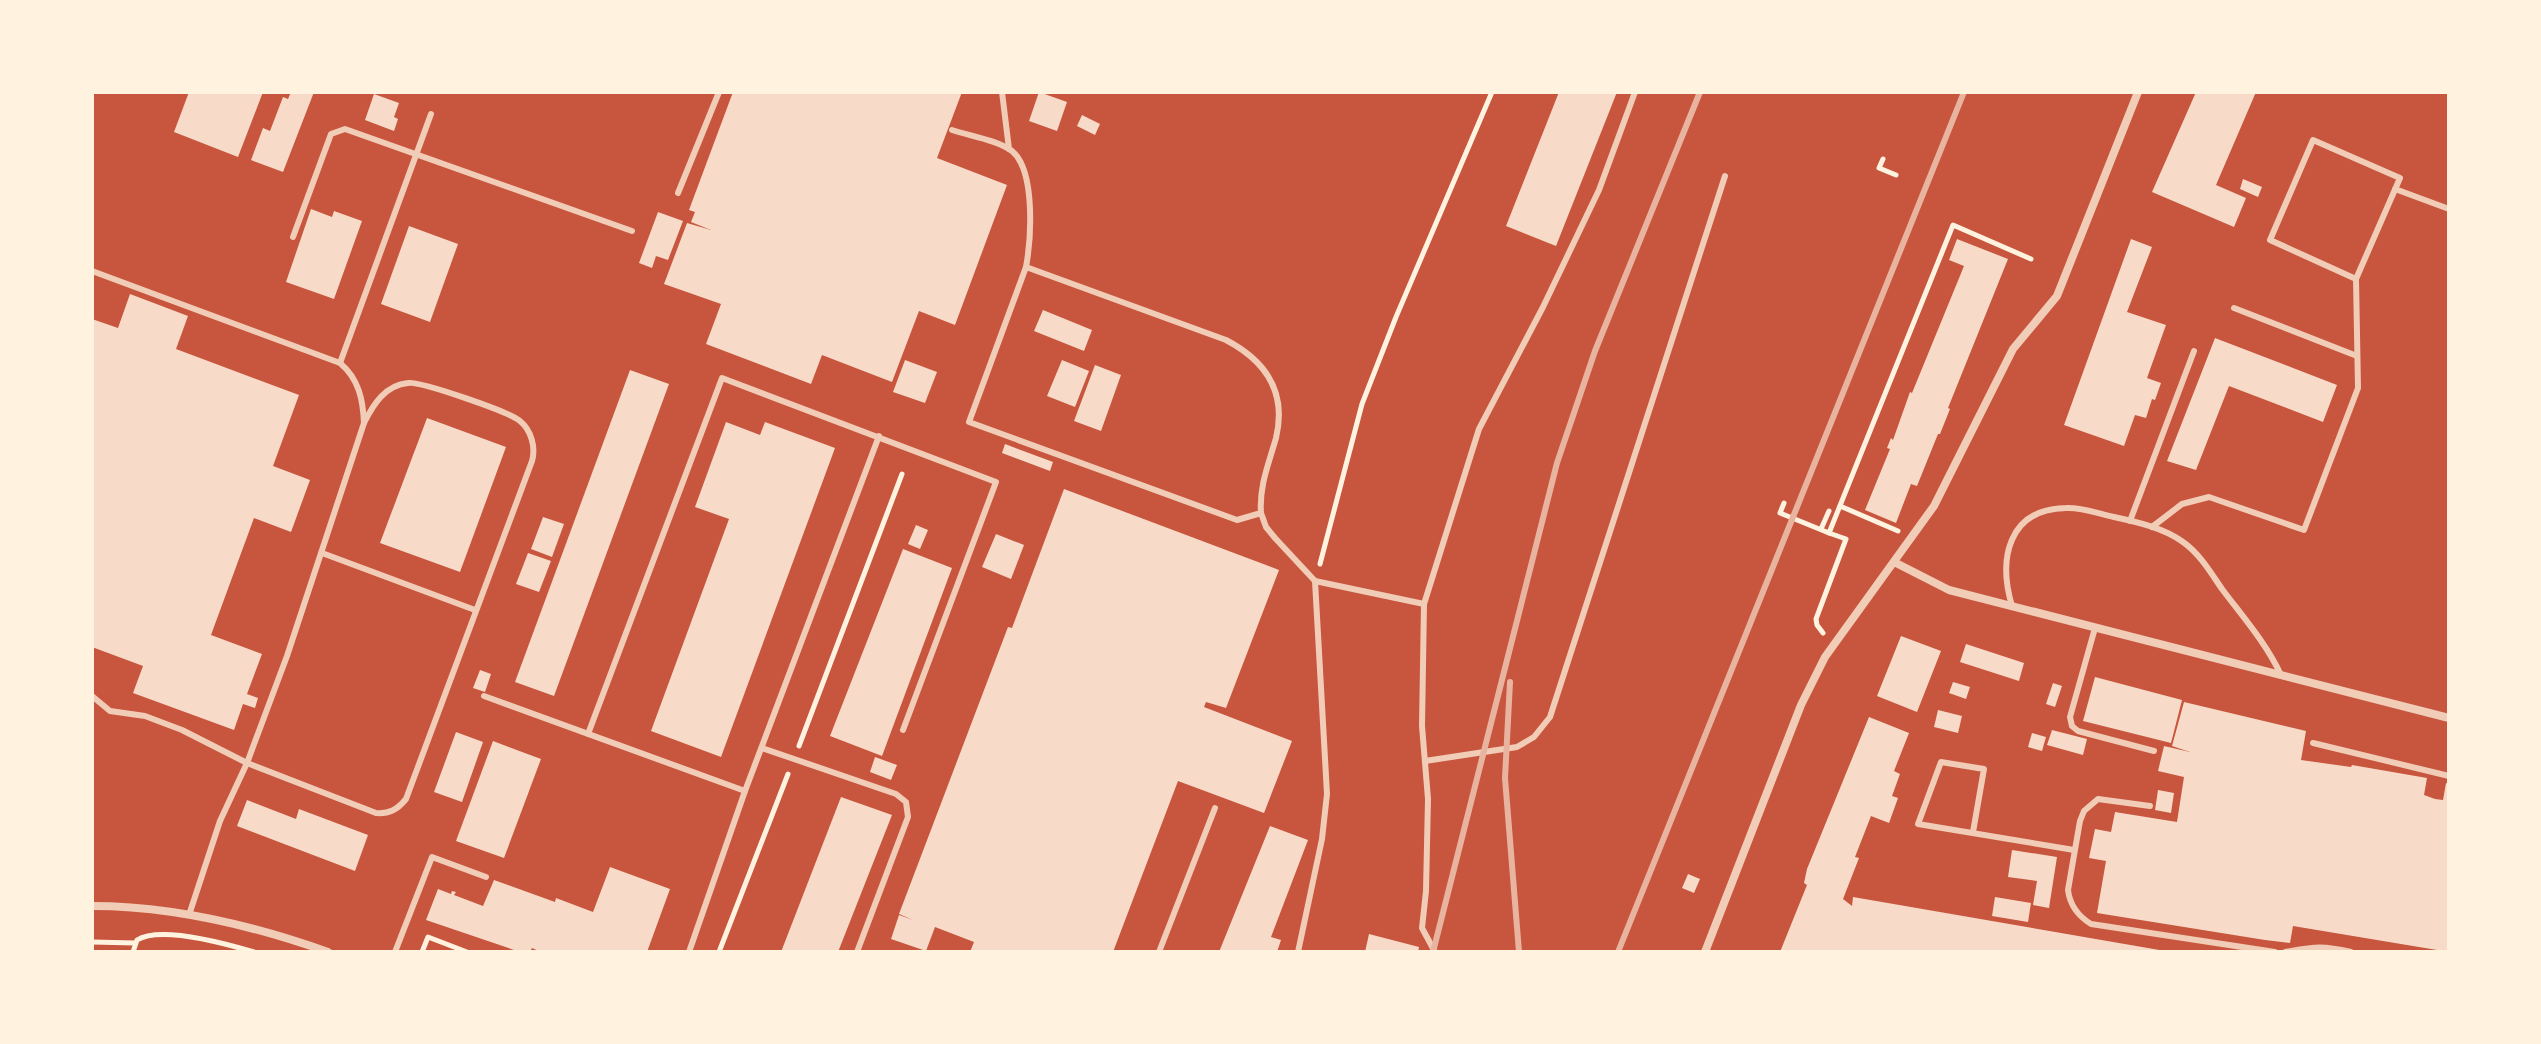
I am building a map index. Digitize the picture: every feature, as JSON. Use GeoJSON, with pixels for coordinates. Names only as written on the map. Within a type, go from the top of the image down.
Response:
{"type":"FeatureCollection","features":[{"type":"Feature","properties":{"kind":"street"},"geometry":{"type":"LineString","coordinates":[[1705,952],[1818,668],[1934,506],[2013,349],[2057,296],[2138,92]]}},
{"type":"Feature","properties":{"kind":"street"},"geometry":{"type":"LineString","coordinates":[[1896,563],[1949,590],[2449,718]]}},
{"type":"Feature","properties":{"kind":"street"},"geometry":{"type":"LineString","coordinates":[[92,906],[147,908],[189,915],[246,927],[328,952]]}},
{"type":"Feature","properties":{"kind":"lane"},"geometry":{"type":"LineString","coordinates":[[678,193],[719,92]]}},
{"type":"Feature","properties":{"kind":"lane"},"geometry":{"type":"LineString","coordinates":[[1002,92],[1009,149]]}},
{"type":"Feature","properties":{"kind":"lane"},"geometry":{"type":"LineString","coordinates":[[1435,952],[1422,928],[1428,799],[1422,726],[1424,604],[1479,429],[1543,307],[1599,190],[1635,92]]}},
{"type":"Feature","properties":{"kind":"lane"},"geometry":{"type":"LineString","coordinates":[[340,363],[431,114]]}},
{"type":"Feature","properties":{"kind":"lane"},"geometry":{"type":"LineString","coordinates":[[293,237],[331,134],[345,129],[632,231]]}},
{"type":"Feature","properties":{"kind":"lane"},"geometry":{"type":"LineString","coordinates":[[952,130],[1009,149],[1023,170],[1029,199],[1031,242],[1026,267],[969,422],[1237,520],[1261,513]]}},
{"type":"Feature","properties":{"kind":"lane"},"geometry":{"type":"LineString","coordinates":[[2152,527],[2182,504],[2209,497],[2304,530],[2358,388],[2356,279],[2400,178],[2313,140],[2270,240],[2356,279]]}},
{"type":"Feature","properties":{"kind":"lane"},"geometry":{"type":"LineString","coordinates":[[1425,761],[1517,747],[1534,737],[1550,717],[1725,176]]}},
{"type":"Feature","properties":{"kind":"lane"},"geometry":{"type":"LineString","coordinates":[[2395,189],[2449,209]]}},
{"type":"Feature","properties":{"kind":"lane"},"geometry":{"type":"LineString","coordinates":[[1026,267],[1226,340],[1243,349],[1258,362],[1274,386],[1278,417],[1276,436],[1261,494],[1261,513],[1266,527],[1315,581],[1424,604]]}},
{"type":"Feature","properties":{"kind":"lane"},"geometry":{"type":"LineString","coordinates":[[92,271],[340,363],[356,381],[362,399],[364,423]]}},
{"type":"Feature","properties":{"kind":"lane"},"geometry":{"type":"LineString","coordinates":[[2234,308],[2357,356]]}},
{"type":"Feature","properties":{"kind":"lane"},"geometry":{"type":"LineString","coordinates":[[2130,521],[2194,351]]}},
{"type":"Feature","properties":{"kind":"lane"},"geometry":{"type":"LineString","coordinates":[[588,734],[722,378],[996,482],[903,730]]}},
{"type":"Feature","properties":{"kind":"lane"},"geometry":{"type":"LineString","coordinates":[[92,696],[110,711],[145,716],[182,730],[247,763],[376,813],[393,812],[406,799],[533,455],[531,437],[525,427],[514,417],[426,385],[409,382],[382,395],[364,423],[287,656],[247,763],[220,821],[189,915]]}},
{"type":"Feature","properties":{"kind":"lane"},"geometry":{"type":"LineString","coordinates":[[689,952],[745,791],[879,436]]}},
{"type":"Feature","properties":{"kind":"lane"},"geometry":{"type":"LineString","coordinates":[[2012,606],[2004,572],[2007,550],[2018,528],[2035,514],[2070,507],[2130,521],[2176,537],[2194,551],[2271,654],[2281,675]]}},
{"type":"Feature","properties":{"kind":"lane"},"geometry":{"type":"LineString","coordinates":[[322,553],[475,610]]}},
{"type":"Feature","properties":{"kind":"lane"},"geometry":{"type":"LineString","coordinates":[[1298,952],[1322,839],[1327,794],[1315,581]]}},
{"type":"Feature","properties":{"kind":"lane"},"geometry":{"type":"LineString","coordinates":[[2095,628],[2070,717],[2072,726],[2078,731],[2154,751]]}},
{"type":"Feature","properties":{"kind":"lane"},"geometry":{"type":"LineString","coordinates":[[484,696],[745,791]]}},
{"type":"Feature","properties":{"kind":"lane"},"geometry":{"type":"LineString","coordinates":[[2313,743],[2449,776]]}},
{"type":"Feature","properties":{"kind":"lane"},"geometry":{"type":"LineString","coordinates":[[762,748],[896,794],[906,802],[908,817],[857,952]]}},
{"type":"Feature","properties":{"kind":"lane"},"geometry":{"type":"LineString","coordinates":[[1973,832],[1984,769],[1941,762],[1918,824],[2074,850]]}},
{"type":"Feature","properties":{"kind":"lane"},"geometry":{"type":"LineString","coordinates":[[2150,806],[2106,799],[2091,803],[2080,821],[2068,881],[2069,899],[2082,918],[2091,924],[2275,952]]}},
{"type":"Feature","properties":{"kind":"lane"},"geometry":{"type":"LineString","coordinates":[[1159,952],[1215,808]]}},
{"type":"Feature","properties":{"kind":"lane"},"geometry":{"type":"LineString","coordinates":[[395,952],[432,857],[486,877]]}},
{"type":"Feature","properties":{"kind":"lane"},"geometry":{"type":"LineString","coordinates":[[2285,952],[2324,946],[2351,952]]}},
{"type":"Feature","properties":{"kind":"path"},"geometry":{"type":"LineString","coordinates":[[1315,581],[1362,404],[1492,92]]}},
{"type":"Feature","properties":{"kind":"path"},"geometry":{"type":"LineString","coordinates":[[1883,159],[1879,168],[1896,175]]}},
{"type":"Feature","properties":{"kind":"path"},"geometry":{"type":"LineString","coordinates":[[1829,533],[1953,225],[2031,259]]}},
{"type":"Feature","properties":{"kind":"path"},"geometry":{"type":"LineString","coordinates":[[719,952],[902,474]]}},
{"type":"Feature","properties":{"kind":"path"},"geometry":{"type":"LineString","coordinates":[[1784,503],[1780,513],[1846,539],[1816,619],[1821,631],[1835,645]]}},
{"type":"Feature","properties":{"kind":"path"},"geometry":{"type":"LineString","coordinates":[[1840,506],[1913,538]]}},
{"type":"Feature","properties":{"kind":"path"},"geometry":{"type":"LineString","coordinates":[[1821,529],[1829,511]]}},
{"type":"Feature","properties":{"kind":"path"},"geometry":{"type":"LineString","coordinates":[[92,942],[135,943],[144,936],[171,935],[254,952]]}},
{"type":"Feature","properties":{"kind":"path"},"geometry":{"type":"LineString","coordinates":[[422,952],[428,937],[467,952]]}},
{"type":"Feature","properties":{"kind":"path"},"geometry":{"type":"LineString","coordinates":[[133,952],[135,943]]}},
{"type":"Feature","properties":{"kind":"building"},"geometry":{"type":"Polygon","coordinates":[[[189,92],[263,92],[238,157],[174,132],[189,92]]]}},
{"type":"Feature","properties":{"kind":"building"},"geometry":{"type":"Polygon","coordinates":[[[291,92],[314,92],[283,172],[251,160],[263,128],[270,131],[283,97],[288,99],[291,92]]]}},
{"type":"Feature","properties":{"kind":"building"},"geometry":{"type":"Polygon","coordinates":[[[733,92],[962,92],[937,158],[1007,185],[955,325],[919,311],[892,382],[822,355],[811,384],[706,344],[721,304],[664,284],[687,223],[711,230],[691,222],[695,212],[689,210],[733,92]]]}},
{"type":"Feature","properties":{"kind":"building"},"geometry":{"type":"Polygon","coordinates":[[[1039,92],[1067,102],[1057,131],[1029,121],[1039,92]]]}},
{"type":"Feature","properties":{"kind":"building"},"geometry":{"type":"Polygon","coordinates":[[[1559,92],[1617,92],[1556,246],[1506,226],[1559,92]]]}},
{"type":"Feature","properties":{"kind":"building"},"geometry":{"type":"Polygon","coordinates":[[[2196,92],[2256,92],[2216,185],[2246,198],[2234,227],[2152,192],[2196,92]]]}},
{"type":"Feature","properties":{"kind":"building"},"geometry":{"type":"Polygon","coordinates":[[[374,94],[399,103],[394,117],[398,119],[394,131],[365,120],[374,94]]]}},
{"type":"Feature","properties":{"kind":"building"},"geometry":{"type":"Polygon","coordinates":[[[1082,115],[1100,124],[1095,135],[1077,126],[1082,115]]]}},
{"type":"Feature","properties":{"kind":"building"},"geometry":{"type":"Polygon","coordinates":[[[2243,179],[2262,187],[2258,197],[2240,189],[2243,179]]]}},
{"type":"Feature","properties":{"kind":"building"},"geometry":{"type":"Polygon","coordinates":[[[311,209],[332,217],[334,211],[362,221],[334,299],[286,282],[311,209]]]}},
{"type":"Feature","properties":{"kind":"building"},"geometry":{"type":"Polygon","coordinates":[[[658,212],[683,221],[668,260],[656,256],[652,268],[639,263],[658,212]]]}},
{"type":"Feature","properties":{"kind":"building"},"geometry":{"type":"Polygon","coordinates":[[[409,226],[458,244],[430,322],[381,304],[409,226]]]}},
{"type":"Feature","properties":{"kind":"building"},"geometry":{"type":"Polygon","coordinates":[[[1957,239],[2008,259],[1940,434],[1917,486],[1911,484],[1896,523],[1865,510],[1890,449],[1887,448],[1891,438],[1893,440],[1964,266],[1949,260],[1957,239]]]}},
{"type":"Feature","properties":{"kind":"building"},"geometry":{"type":"Polygon","coordinates":[[[2131,239],[2152,247],[2127,312],[2166,325],[2147,378],[2161,383],[2146,418],[2135,415],[2124,446],[2064,425],[2131,239]]]}},
{"type":"Feature","properties":{"kind":"building"},"geometry":{"type":"Polygon","coordinates":[[[130,294],[188,316],[176,349],[299,395],[273,466],[310,480],[291,532],[254,518],[211,635],[262,654],[247,694],[258,698],[255,708],[243,704],[234,730],[133,693],[143,666],[92,647],[92,319],[118,328],[130,294]]]}},
{"type":"Feature","properties":{"kind":"building"},"geometry":{"type":"Polygon","coordinates":[[[1043,310],[1092,330],[1084,351],[1034,331],[1043,310]]]}},
{"type":"Feature","properties":{"kind":"building"},"geometry":{"type":"Polygon","coordinates":[[[2215,338],[2337,385],[2323,422],[2229,386],[2196,470],[2167,461],[2215,338]]]}},
{"type":"Feature","properties":{"kind":"building"},"geometry":{"type":"Polygon","coordinates":[[[905,360],[937,372],[925,403],[893,392],[905,360]]]}},
{"type":"Feature","properties":{"kind":"building"},"geometry":{"type":"Polygon","coordinates":[[[1062,360],[1089,371],[1075,407],[1047,396],[1062,360]]]}},
{"type":"Feature","properties":{"kind":"building"},"geometry":{"type":"Polygon","coordinates":[[[1095,365],[1121,375],[1101,431],[1074,421],[1095,365]]]}},
{"type":"Feature","properties":{"kind":"building"},"geometry":{"type":"Polygon","coordinates":[[[630,370],[669,384],[554,696],[515,682],[630,370]]]}},
{"type":"Feature","properties":{"kind":"building"},"geometry":{"type":"Polygon","coordinates":[[[427,418],[506,447],[460,572],[380,543],[427,418]]]}},
{"type":"Feature","properties":{"kind":"building"},"geometry":{"type":"Polygon","coordinates":[[[726,422],[760,435],[765,422],[835,448],[721,757],[651,731],[729,519],[695,507],[726,422]]]}},
{"type":"Feature","properties":{"kind":"building"},"geometry":{"type":"Polygon","coordinates":[[[1005,444],[1053,462],[1050,471],[1002,453],[1005,444]]]}},
{"type":"Feature","properties":{"kind":"building"},"geometry":{"type":"Polygon","coordinates":[[[1064,489],[1279,570],[1226,708],[1206,702],[1204,707],[1292,741],[1264,813],[1178,781],[1113,952],[970,952],[974,942],[935,927],[926,951],[891,939],[899,915],[913,920],[899,914],[1064,489]]]}},
{"type":"Feature","properties":{"kind":"building"},"geometry":{"type":"Polygon","coordinates":[[[543,517],[564,524],[552,557],[531,549],[543,517]]]}},
{"type":"Feature","properties":{"kind":"building"},"geometry":{"type":"Polygon","coordinates":[[[916,525],[928,530],[920,549],[908,544],[916,525]]]}},
{"type":"Feature","properties":{"kind":"building"},"geometry":{"type":"Polygon","coordinates":[[[996,534],[1024,545],[1011,579],[982,567],[996,534]]]}},
{"type":"Feature","properties":{"kind":"building"},"geometry":{"type":"Polygon","coordinates":[[[903,549],[952,568],[882,756],[830,736],[903,549]]]}},
{"type":"Feature","properties":{"kind":"building"},"geometry":{"type":"Polygon","coordinates":[[[528,553],[551,561],[539,592],[516,584],[528,553]]]}},
{"type":"Feature","properties":{"kind":"building"},"geometry":{"type":"Polygon","coordinates":[[[1901,636],[1941,651],[1917,712],[1877,696],[1901,636]]]}},
{"type":"Feature","properties":{"kind":"building"},"geometry":{"type":"Polygon","coordinates":[[[1966,644],[2024,663],[2019,681],[1960,662],[1966,644]]]}},
{"type":"Feature","properties":{"kind":"building"},"geometry":{"type":"Polygon","coordinates":[[[480,670],[491,674],[485,692],[473,688],[480,670]]]}},
{"type":"Feature","properties":{"kind":"building"},"geometry":{"type":"Polygon","coordinates":[[[2095,677],[2182,700],[2171,743],[2083,721],[2095,677]]]}},
{"type":"Feature","properties":{"kind":"building"},"geometry":{"type":"Polygon","coordinates":[[[1953,682],[1970,687],[1966,699],[1949,693],[1953,682]]]}},
{"type":"Feature","properties":{"kind":"building"},"geometry":{"type":"Polygon","coordinates":[[[2053,683],[2062,686],[2055,707],[2046,704],[2053,683]]]}},
{"type":"Feature","properties":{"kind":"building"},"geometry":{"type":"Polygon","coordinates":[[[2184,702],[2306,731],[2301,760],[2427,778],[2424,795],[2435,799],[2443,800],[2446,783],[2449,784],[2449,952],[2293,926],[2290,943],[2097,913],[2106,861],[2089,858],[2095,829],[2111,832],[2115,812],[2177,822],[2184,777],[2158,771],[2164,746],[2190,752],[2172,746],[2184,702]]]}},
{"type":"Feature","properties":{"kind":"building"},"geometry":{"type":"Polygon","coordinates":[[[1938,710],[1962,716],[1958,733],[1934,727],[1938,710]]]}},
{"type":"Feature","properties":{"kind":"building"},"geometry":{"type":"Polygon","coordinates":[[[1869,717],[1909,733],[1894,771],[1900,774],[1892,796],[1898,798],[1889,823],[1871,816],[1843,899],[1852,906],[1853,897],[2171,952],[1780,952],[1807,885],[1804,883],[1807,869],[1869,717]]]}},
{"type":"Feature","properties":{"kind":"building"},"geometry":{"type":"Polygon","coordinates":[[[2052,730],[2087,739],[2083,755],[2047,745],[2052,730]]]}},
{"type":"Feature","properties":{"kind":"building"},"geometry":{"type":"Polygon","coordinates":[[[456,732],[483,742],[462,802],[434,792],[456,732]]]}},
{"type":"Feature","properties":{"kind":"building"},"geometry":{"type":"Polygon","coordinates":[[[2032,733],[2046,737],[2042,751],[2028,747],[2032,733]]]}},
{"type":"Feature","properties":{"kind":"building"},"geometry":{"type":"Polygon","coordinates":[[[493,741],[541,759],[504,858],[456,841],[493,741]]]}},
{"type":"Feature","properties":{"kind":"building"},"geometry":{"type":"Polygon","coordinates":[[[875,757],[897,765],[891,780],[870,772],[875,757]]]}},
{"type":"Feature","properties":{"kind":"building"},"geometry":{"type":"Polygon","coordinates":[[[2158,790],[2174,793],[2171,813],[2155,810],[2158,790]]]}},
{"type":"Feature","properties":{"kind":"building"},"geometry":{"type":"Polygon","coordinates":[[[841,797],[892,815],[838,952],[781,952],[841,797]]]}},
{"type":"Feature","properties":{"kind":"building"},"geometry":{"type":"Polygon","coordinates":[[[247,800],[296,819],[299,809],[368,835],[355,871],[237,826],[247,800]]]}},
{"type":"Feature","properties":{"kind":"building"},"geometry":{"type":"Polygon","coordinates":[[[1270,826],[1308,840],[1271,937],[1281,940],[1277,952],[1219,952],[1270,826]]]}},
{"type":"Feature","properties":{"kind":"building"},"geometry":{"type":"Polygon","coordinates":[[[2012,850],[2057,857],[2049,908],[2033,905],[2037,881],[2008,877],[2012,850]]]}},
{"type":"Feature","properties":{"kind":"building"},"geometry":{"type":"Polygon","coordinates":[[[610,867],[670,889],[647,952],[541,952],[532,948],[530,952],[520,952],[426,920],[438,889],[451,894],[452,891],[456,892],[454,895],[483,906],[494,880],[593,912],[610,867]]]}},
{"type":"Feature","properties":{"kind":"building"},"geometry":{"type":"Polygon","coordinates":[[[1688,874],[1700,879],[1694,893],[1682,888],[1688,874]]]}},
{"type":"Feature","properties":{"kind":"building"},"geometry":{"type":"Polygon","coordinates":[[[1995,897],[2031,903],[2028,922],[1992,916],[1995,897]]]}},
{"type":"Feature","properties":{"kind":"building"},"geometry":{"type":"Polygon","coordinates":[[[1369,934],[1419,947],[1418,952],[1365,952],[1369,934]]]}},
{"type":"Feature","properties":{"kind":"railway"},"geometry":{"type":"LineString","coordinates":[[1433,952],[1557,463],[1595,351],[1700,92]]}},
{"type":"Feature","properties":{"kind":"railway"},"geometry":{"type":"LineString","coordinates":[[1618,952],[1964,92]]}},
{"type":"Feature","properties":{"kind":"railway"},"geometry":{"type":"LineString","coordinates":[[1510,682],[1505,778],[1519,952]]}}]}
